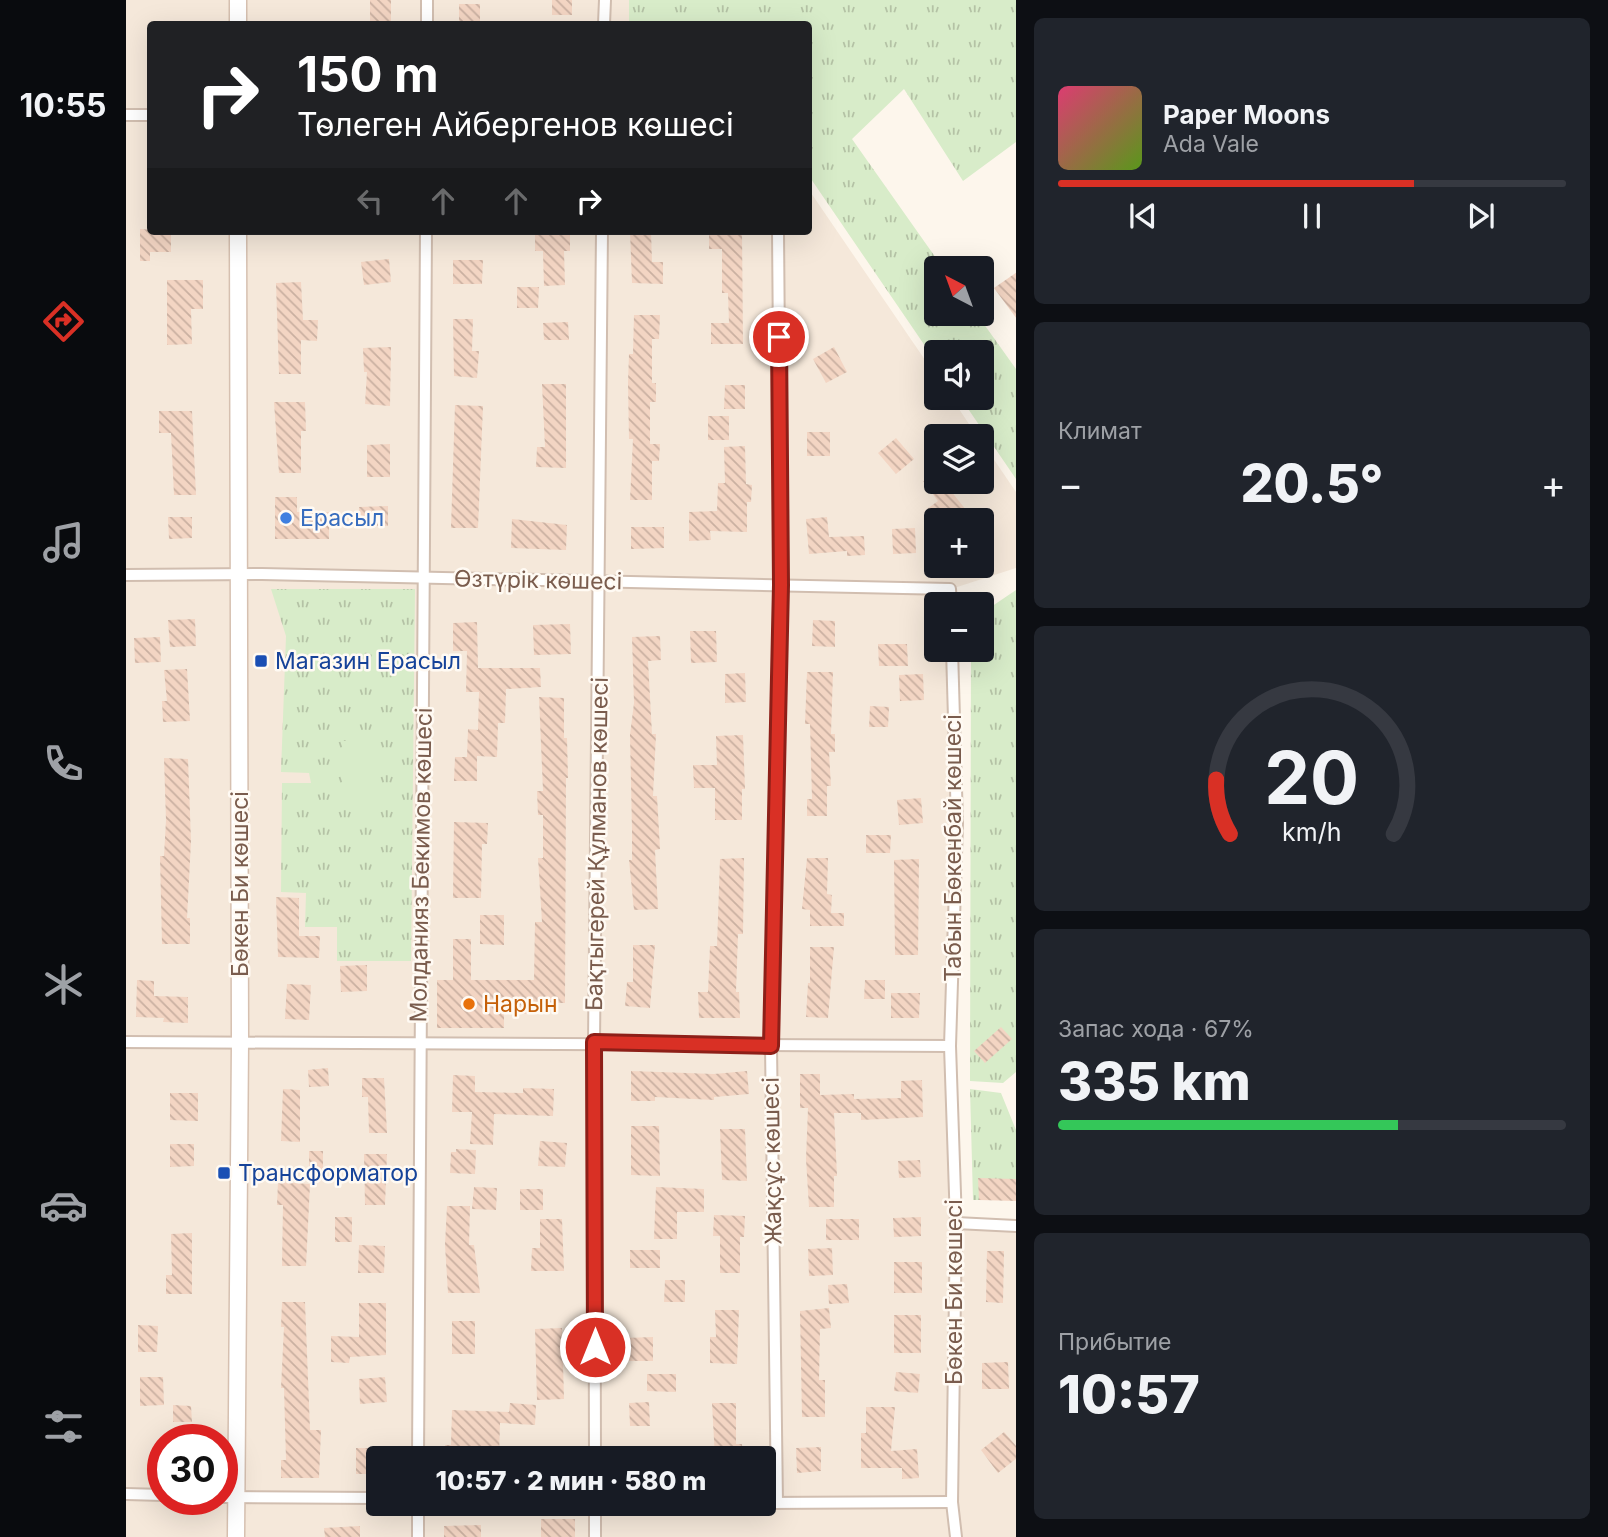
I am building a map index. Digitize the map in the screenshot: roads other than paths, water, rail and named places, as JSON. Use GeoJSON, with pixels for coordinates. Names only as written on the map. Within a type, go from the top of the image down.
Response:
{"type":"FeatureCollection","features":[{"type":"Feature","properties":{"kind":"street"},"geometry":{"type":"LineString","coordinates":[[238,0],[238,21]]}},
{"type":"Feature","properties":{"kind":"street"},"geometry":{"type":"LineString","coordinates":[[427,0],[427,21]]}},
{"type":"Feature","properties":{"kind":"street"},"geometry":{"type":"LineString","coordinates":[[604,21],[605,0]]}},
{"type":"Feature","properties":{"kind":"street"},"geometry":{"type":"LineString","coordinates":[[126,115],[147,116]]}},
{"type":"Feature","properties":{"kind":"street","name":"Бөкен Би көшесі"},"geometry":{"type":"LineString","coordinates":[[231,1424],[240,1042],[238,235]]}},
{"type":"Feature","properties":{"kind":"street","name":"Молданияз Бекимов көшесі"},"geometry":{"type":"LineString","coordinates":[[418,1446],[426,235]]}},
{"type":"Feature","properties":{"kind":"street","name":"Бақтыгерей Құлманов көшесі"},"geometry":{"type":"LineString","coordinates":[[595,1446],[594,1042],[602,235]]}},
{"type":"Feature","properties":{"kind":"street","name":"Жақсұс көшесі"},"geometry":{"type":"LineString","coordinates":[[777,1503],[771,1046],[781,585],[778,235]]}},
{"type":"Feature","properties":{"kind":"street","name":"Өзтүрік көшесі"},"geometry":{"type":"LineString","coordinates":[[126,575],[239,574],[600,581],[950,589],[950,592]]}},
{"type":"Feature","properties":{"kind":"street","name":"Табын Бөкенбай көшесі"},"geometry":{"type":"LineString","coordinates":[[950,1046],[957,823],[952,662]]}},
{"type":"Feature","properties":{"kind":"street"},"geometry":{"type":"LineString","coordinates":[[126,1042],[419,1041],[950,1046]]}},
{"type":"Feature","properties":{"kind":"street","name":"Бөкен Би көшесі"},"geometry":{"type":"LineString","coordinates":[[950,1046],[956,1223],[952,1502],[956,1537]]}},
{"type":"Feature","properties":{"kind":"street"},"geometry":{"type":"LineString","coordinates":[[956,1223],[1016,1226]]}},
{"type":"Feature","properties":{"kind":"street"},"geometry":{"type":"LineString","coordinates":[[126,1494],[147,1495]]}},
{"type":"Feature","properties":{"kind":"street"},"geometry":{"type":"LineString","coordinates":[[238,1497],[366,1498]]}},
{"type":"Feature","properties":{"kind":"street"},"geometry":{"type":"LineString","coordinates":[[777,1503],[952,1502]]}},
{"type":"Feature","properties":{"kind":"street","name":"Бөкен Би көшесі"},"geometry":{"type":"LineString","coordinates":[[232,1515],[236,1537]]}},
{"type":"Feature","properties":{"kind":"street"},"geometry":{"type":"LineString","coordinates":[[418,1516],[418,1537]]}},
{"type":"Feature","properties":{"kind":"street"},"geometry":{"type":"LineString","coordinates":[[595,1516],[596,1537]]}},
{"type":"Feature","properties":{"kind":"place","name":"Ерасыл"},"geometry":{"type":"Point","coordinates":[286,518]}},
{"type":"Feature","properties":{"kind":"place","name":"Магазин Ерасыл"},"geometry":{"type":"Point","coordinates":[261,661]}},
{"type":"Feature","properties":{"kind":"place","name":"Нарын"},"geometry":{"type":"Point","coordinates":[469,1004]}},
{"type":"Feature","properties":{"kind":"place","name":"Трансформатор"},"geometry":{"type":"Point","coordinates":[224,1173]}}]}
